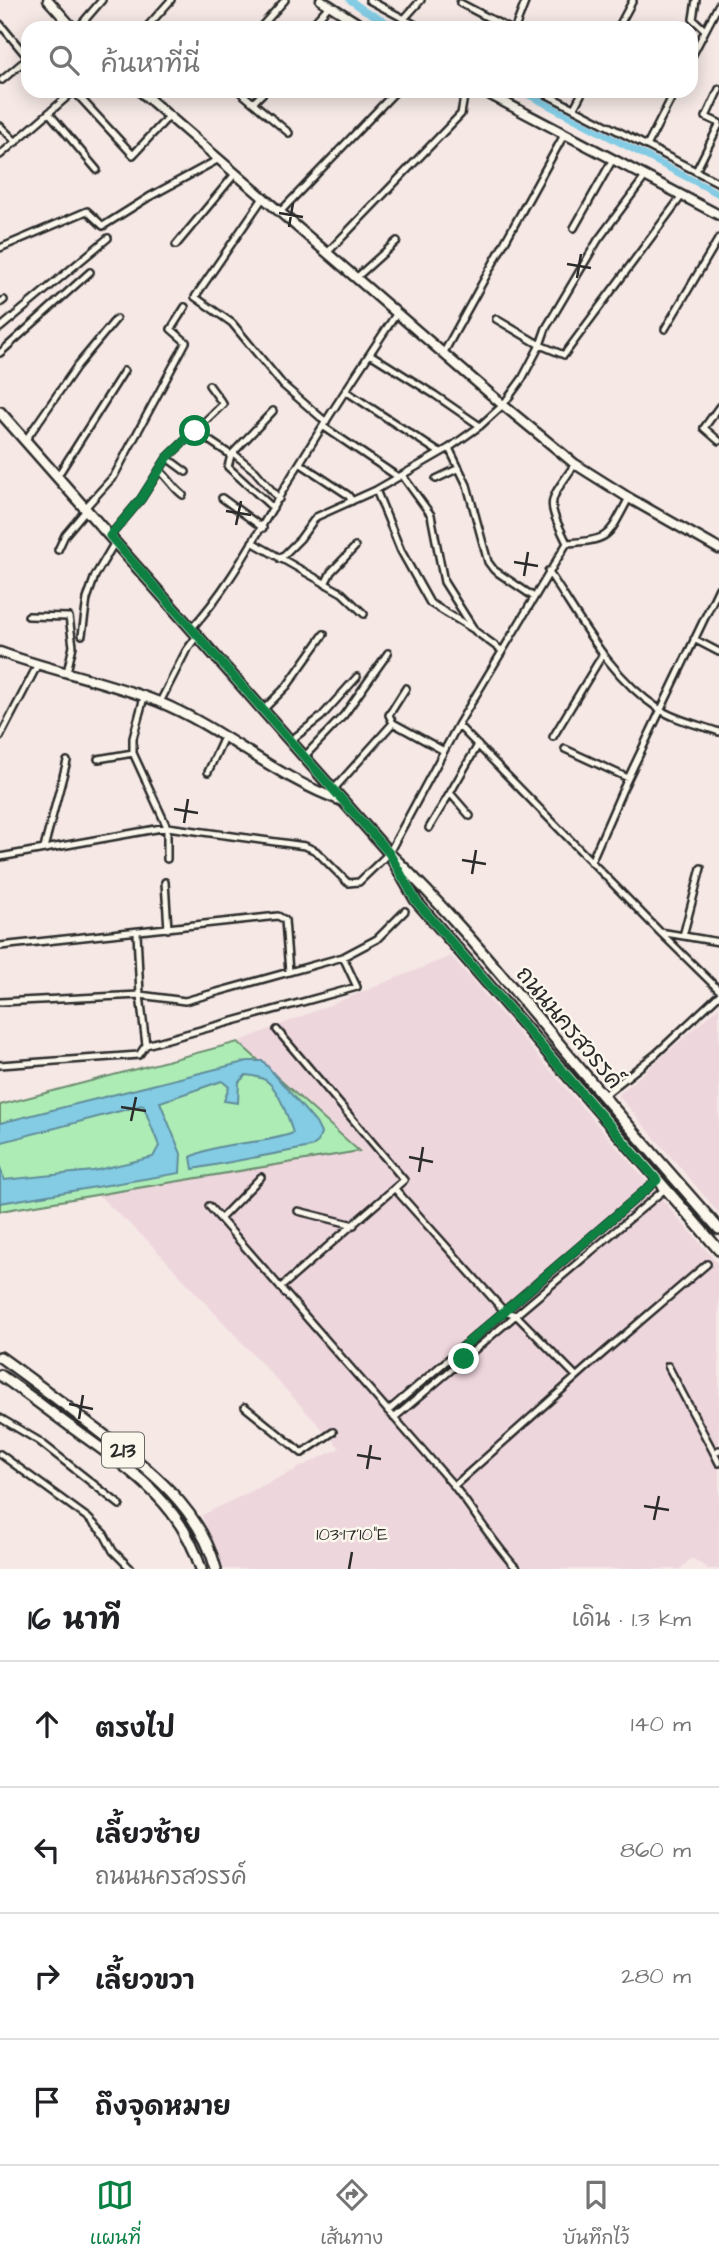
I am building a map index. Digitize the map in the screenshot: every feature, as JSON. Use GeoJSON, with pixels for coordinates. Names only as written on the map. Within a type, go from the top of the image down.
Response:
{"type":"FeatureCollection","features":[{"type":"Feature","properties":{"kind":"main road","name":"ถนนนครสวรรค์"},"geometry":{"type":"LineString","coordinates":[[0,412],[342,801],[475,943],[719,1229]]}},
{"type":"Feature","properties":{"kind":"main road","name":"ถนนนครสวรรค์"},"geometry":{"type":"LineString","coordinates":[[389,853],[411,894],[719,1250]]}},
{"type":"Feature","properties":{"kind":"main road"},"geometry":{"type":"LineString","coordinates":[[411,894],[422,885]]}},
{"type":"Feature","properties":{"kind":"main road","name":"213"},"geometry":{"type":"LineString","coordinates":[[0,1357],[158,1478],[187,1511],[207,1540],[216,1569]]}},
{"type":"Feature","properties":{"kind":"main road","name":"213"},"geometry":{"type":"LineString","coordinates":[[0,1375],[124,1465],[167,1504],[184,1527],[201,1569]]}},
{"type":"Feature","properties":{"kind":"main road"},"geometry":{"type":"LineString","coordinates":[[21,1389],[30,1378]]}},
{"type":"Feature","properties":{"kind":"street"},"geometry":{"type":"LineString","coordinates":[[48,0],[65,21]]}},
{"type":"Feature","properties":{"kind":"street"},"geometry":{"type":"LineString","coordinates":[[77,21],[102,0]]}},
{"type":"Feature","properties":{"kind":"street"},"geometry":{"type":"LineString","coordinates":[[152,21],[171,0]]}},
{"type":"Feature","properties":{"kind":"street"},"geometry":{"type":"LineString","coordinates":[[266,21],[285,0]]}},
{"type":"Feature","properties":{"kind":"street"},"geometry":{"type":"LineString","coordinates":[[321,0],[354,21]]}},
{"type":"Feature","properties":{"kind":"street"},"geometry":{"type":"LineString","coordinates":[[316,21],[338,0]]}},
{"type":"Feature","properties":{"kind":"street"},"geometry":{"type":"LineString","coordinates":[[369,0],[408,21]]}},
{"type":"Feature","properties":{"kind":"street"},"geometry":{"type":"LineString","coordinates":[[404,19],[421,0]]}},
{"type":"Feature","properties":{"kind":"street"},"geometry":{"type":"LineString","coordinates":[[518,21],[525,0]]}},
{"type":"Feature","properties":{"kind":"street"},"geometry":{"type":"LineString","coordinates":[[622,21],[633,0]]}},
{"type":"Feature","properties":{"kind":"street"},"geometry":{"type":"LineString","coordinates":[[695,21],[693,19],[696,0]]}},
{"type":"Feature","properties":{"kind":"street"},"geometry":{"type":"LineString","coordinates":[[460,3],[495,21]]}},
{"type":"Feature","properties":{"kind":"street"},"geometry":{"type":"LineString","coordinates":[[698,44],[719,4]]}},
{"type":"Feature","properties":{"kind":"street"},"geometry":{"type":"LineString","coordinates":[[0,24],[21,50]]}},
{"type":"Feature","properties":{"kind":"street"},"geometry":{"type":"LineString","coordinates":[[698,24],[705,30]]}},
{"type":"Feature","properties":{"kind":"street"},"geometry":{"type":"LineString","coordinates":[[2,80],[21,64]]}},
{"type":"Feature","properties":{"kind":"street"},"geometry":{"type":"LineString","coordinates":[[696,172],[719,124],[706,117],[719,89]]}},
{"type":"Feature","properties":{"kind":"street"},"geometry":{"type":"LineString","coordinates":[[80,98],[133,155],[169,116]]}},
{"type":"Feature","properties":{"kind":"street"},"geometry":{"type":"LineString","coordinates":[[150,98],[443,354],[575,464],[629,499],[718,545]]}},
{"type":"Feature","properties":{"kind":"street"},"geometry":{"type":"LineString","coordinates":[[247,98],[289,133]]}},
{"type":"Feature","properties":{"kind":"street"},"geometry":{"type":"LineString","coordinates":[[253,103],[258,98]]}},
{"type":"Feature","properties":{"kind":"street"},"geometry":{"type":"LineString","coordinates":[[280,212],[389,98]]}},
{"type":"Feature","properties":{"kind":"street"},"geometry":{"type":"LineString","coordinates":[[327,253],[461,114],[464,98]]}},
{"type":"Feature","properties":{"kind":"street"},"geometry":{"type":"LineString","coordinates":[[496,98],[719,215]]}},
{"type":"Feature","properties":{"kind":"street"},"geometry":{"type":"LineString","coordinates":[[554,98],[719,183]]}},
{"type":"Feature","properties":{"kind":"street"},"geometry":{"type":"LineString","coordinates":[[574,108],[579,98]]}},
{"type":"Feature","properties":{"kind":"street"},"geometry":{"type":"LineString","coordinates":[[647,146],[671,98]]}},
{"type":"Feature","properties":{"kind":"street"},"geometry":{"type":"LineString","coordinates":[[0,155],[64,99]]}},
{"type":"Feature","properties":{"kind":"street"},"geometry":{"type":"LineString","coordinates":[[49,113],[97,170]]}},
{"type":"Feature","properties":{"kind":"street"},"geometry":{"type":"LineString","coordinates":[[0,126],[16,142]]}},
{"type":"Feature","properties":{"kind":"street"},"geometry":{"type":"LineString","coordinates":[[443,354],[564,135]]}},
{"type":"Feature","properties":{"kind":"street"},"geometry":{"type":"LineString","coordinates":[[0,248],[87,211],[103,226],[149,197],[219,159]]}},
{"type":"Feature","properties":{"kind":"street"},"geometry":{"type":"LineString","coordinates":[[574,228],[612,159]]}},
{"type":"Feature","properties":{"kind":"street"},"geometry":{"type":"LineString","coordinates":[[177,245],[236,174]]}},
{"type":"Feature","properties":{"kind":"street"},"geometry":{"type":"LineString","coordinates":[[280,559],[316,517],[376,490],[449,448],[480,426],[503,405],[523,379],[547,328],[598,240],[645,177]]}},
{"type":"Feature","properties":{"kind":"street"},"geometry":{"type":"LineString","coordinates":[[495,318],[540,345],[564,355],[681,197]]}},
{"type":"Feature","properties":{"kind":"street"},"geometry":{"type":"LineString","coordinates":[[263,198],[195,297],[232,323],[283,385],[325,425],[400,476],[430,515],[444,582],[475,631]]}},
{"type":"Feature","properties":{"kind":"street"},"geometry":{"type":"LineString","coordinates":[[0,328],[108,238]]}},
{"type":"Feature","properties":{"kind":"street"},"geometry":{"type":"LineString","coordinates":[[665,328],[719,238]]}},
{"type":"Feature","properties":{"kind":"street"},"geometry":{"type":"LineString","coordinates":[[356,278],[397,242]]}},
{"type":"Feature","properties":{"kind":"street"},"geometry":{"type":"LineString","coordinates":[[0,352],[90,272]]}},
{"type":"Feature","properties":{"kind":"street"},"geometry":{"type":"LineString","coordinates":[[58,550],[65,535],[114,475],[186,342],[170,329],[185,307]]}},
{"type":"Feature","properties":{"kind":"street"},"geometry":{"type":"LineString","coordinates":[[160,702],[194,633],[397,313]]}},
{"type":"Feature","properties":{"kind":"street"},"geometry":{"type":"LineString","coordinates":[[25,441],[77,366],[116,318]]}},
{"type":"Feature","properties":{"kind":"street"},"geometry":{"type":"LineString","coordinates":[[370,354],[480,426]]}},
{"type":"Feature","properties":{"kind":"street"},"geometry":{"type":"LineString","coordinates":[[57,477],[124,371]]}},
{"type":"Feature","properties":{"kind":"street"},"geometry":{"type":"LineString","coordinates":[[82,635],[87,599],[112,539],[167,458],[223,404],[209,384]]}},
{"type":"Feature","properties":{"kind":"street"},"geometry":{"type":"LineString","coordinates":[[347,392],[440,453]]}},
{"type":"Feature","properties":{"kind":"street"},"geometry":{"type":"LineString","coordinates":[[719,407],[704,428],[719,441]]}},
{"type":"Feature","properties":{"kind":"street"},"geometry":{"type":"LineString","coordinates":[[273,411],[232,454],[228,467],[273,508]]}},
{"type":"Feature","properties":{"kind":"street"},"geometry":{"type":"LineString","coordinates":[[195,431],[255,471],[279,499]]}},
{"type":"Feature","properties":{"kind":"street"},"geometry":{"type":"LineString","coordinates":[[449,448],[467,485],[488,562],[494,570],[534,597]]}},
{"type":"Feature","properties":{"kind":"street"},"geometry":{"type":"LineString","coordinates":[[167,458],[186,472]]}},
{"type":"Feature","properties":{"kind":"street"},"geometry":{"type":"LineString","coordinates":[[301,464],[348,495],[352,501]]}},
{"type":"Feature","properties":{"kind":"street"},"geometry":{"type":"LineString","coordinates":[[567,543],[552,512],[551,499],[575,464]]}},
{"type":"Feature","properties":{"kind":"street"},"geometry":{"type":"LineString","coordinates":[[436,480],[459,468]]}},
{"type":"Feature","properties":{"kind":"street"},"geometry":{"type":"LineString","coordinates":[[159,470],[183,495]]}},
{"type":"Feature","properties":{"kind":"street"},"geometry":{"type":"LineString","coordinates":[[376,490],[401,551],[430,603],[501,650]]}},
{"type":"Feature","properties":{"kind":"street"},"geometry":{"type":"LineString","coordinates":[[222,498],[263,528]]}},
{"type":"Feature","properties":{"kind":"street"},"geometry":{"type":"LineString","coordinates":[[567,543],[596,541],[610,532],[629,499]]}},
{"type":"Feature","properties":{"kind":"street"},"geometry":{"type":"LineString","coordinates":[[252,542],[342,593],[363,614]]}},
{"type":"Feature","properties":{"kind":"street"},"geometry":{"type":"LineString","coordinates":[[0,857],[167,827],[305,846],[316,851],[348,883],[359,882],[389,853],[501,650],[567,543]]}},
{"type":"Feature","properties":{"kind":"street"},"geometry":{"type":"LineString","coordinates":[[325,584],[331,572],[355,547]]}},
{"type":"Feature","properties":{"kind":"street"},"geometry":{"type":"LineString","coordinates":[[548,571],[622,679],[660,711],[719,732]]}},
{"type":"Feature","properties":{"kind":"street"},"geometry":{"type":"LineString","coordinates":[[591,862],[719,588]]}},
{"type":"Feature","properties":{"kind":"street"},"geometry":{"type":"LineString","coordinates":[[28,616],[69,617],[73,646],[67,673]]}},
{"type":"Feature","properties":{"kind":"street"},"geometry":{"type":"LineString","coordinates":[[262,710],[287,686],[324,634]]}},
{"type":"Feature","properties":{"kind":"street"},"geometry":{"type":"LineString","coordinates":[[695,639],[719,652]]}},
{"type":"Feature","properties":{"kind":"street"},"geometry":{"type":"LineString","coordinates":[[0,652],[160,702],[225,737],[316,792],[342,801]]}},
{"type":"Feature","properties":{"kind":"street"},"geometry":{"type":"LineString","coordinates":[[304,757],[344,715],[388,653]]}},
{"type":"Feature","properties":{"kind":"street"},"geometry":{"type":"LineString","coordinates":[[553,737],[603,654]]}},
{"type":"Feature","properties":{"kind":"street"},"geometry":{"type":"LineString","coordinates":[[0,737],[38,664]]}},
{"type":"Feature","properties":{"kind":"street"},"geometry":{"type":"LineString","coordinates":[[290,741],[321,717],[357,677]]}},
{"type":"Feature","properties":{"kind":"street"},"geometry":{"type":"LineString","coordinates":[[406,688],[388,715],[393,723],[444,751]]}},
{"type":"Feature","properties":{"kind":"street"},"geometry":{"type":"LineString","coordinates":[[144,696],[133,738],[133,753],[167,827],[167,859]]}},
{"type":"Feature","properties":{"kind":"street"},"geometry":{"type":"LineString","coordinates":[[333,790],[393,723]]}},
{"type":"Feature","properties":{"kind":"street"},"geometry":{"type":"LineString","coordinates":[[458,726],[719,989]]}},
{"type":"Feature","properties":{"kind":"street"},"geometry":{"type":"LineString","coordinates":[[208,772],[225,737]]}},
{"type":"Feature","properties":{"kind":"street"},"geometry":{"type":"LineString","coordinates":[[429,828],[478,745]]}},
{"type":"Feature","properties":{"kind":"street"},"geometry":{"type":"LineString","coordinates":[[565,749],[628,778]]}},
{"type":"Feature","properties":{"kind":"street"},"geometry":{"type":"LineString","coordinates":[[98,759],[133,753]]}},
{"type":"Feature","properties":{"kind":"street"},"geometry":{"type":"LineString","coordinates":[[44,848],[67,761]]}},
{"type":"Feature","properties":{"kind":"street"},"geometry":{"type":"LineString","coordinates":[[450,793],[470,817]]}},
{"type":"Feature","properties":{"kind":"street"},"geometry":{"type":"LineString","coordinates":[[683,936],[701,868]]}},
{"type":"Feature","properties":{"kind":"street"},"geometry":{"type":"LineString","coordinates":[[165,882],[169,929]]}},
{"type":"Feature","properties":{"kind":"street"},"geometry":{"type":"LineString","coordinates":[[0,1002],[140,995],[185,1001],[343,957],[377,939],[405,911]]}},
{"type":"Feature","properties":{"kind":"street"},"geometry":{"type":"LineString","coordinates":[[0,946],[278,916],[285,920],[289,972]]}},
{"type":"Feature","properties":{"kind":"street"},"geometry":{"type":"LineString","coordinates":[[660,932],[719,942]]}},
{"type":"Feature","properties":{"kind":"street"},"geometry":{"type":"LineString","coordinates":[[137,933],[146,1045]]}},
{"type":"Feature","properties":{"kind":"street"},"geometry":{"type":"LineString","coordinates":[[0,1065],[139,1055],[146,1045],[357,987],[343,957]]}},
{"type":"Feature","properties":{"kind":"street"},"geometry":{"type":"LineString","coordinates":[[603,1096],[656,1054],[719,996]]}},
{"type":"Feature","properties":{"kind":"street"},"geometry":{"type":"LineString","coordinates":[[277,1030],[404,1180],[281,1287]]}},
{"type":"Feature","properties":{"kind":"street"},"geometry":{"type":"LineString","coordinates":[[221,1219],[261,1177]]}},
{"type":"Feature","properties":{"kind":"street"},"geometry":{"type":"LineString","coordinates":[[388,1411],[657,1180]]}},
{"type":"Feature","properties":{"kind":"street"},"geometry":{"type":"LineString","coordinates":[[395,1189],[504,1311],[516,1315],[576,1376]]}},
{"type":"Feature","properties":{"kind":"street"},"geometry":{"type":"LineString","coordinates":[[394,1418],[665,1189]]}},
{"type":"Feature","properties":{"kind":"street"},"geometry":{"type":"LineString","coordinates":[[209,1206],[454,1486],[477,1515],[483,1529],[517,1569]]}},
{"type":"Feature","properties":{"kind":"street"},"geometry":{"type":"LineString","coordinates":[[298,1211],[354,1225]]}},
{"type":"Feature","properties":{"kind":"street"},"geometry":{"type":"LineString","coordinates":[[599,1230],[607,1238]]}},
{"type":"Feature","properties":{"kind":"street"},"geometry":{"type":"LineString","coordinates":[[570,1255],[578,1263]]}},
{"type":"Feature","properties":{"kind":"street"},"geometry":{"type":"LineString","coordinates":[[454,1486],[706,1264]]}},
{"type":"Feature","properties":{"kind":"street"},"geometry":{"type":"LineString","coordinates":[[544,1277],[551,1285]]}},
{"type":"Feature","properties":{"kind":"street"},"geometry":{"type":"LineString","coordinates":[[479,1333],[486,1341]]}},
{"type":"Feature","properties":{"kind":"street"},"geometry":{"type":"LineString","coordinates":[[458,1351],[464,1359]]}},
{"type":"Feature","properties":{"kind":"street"},"geometry":{"type":"LineString","coordinates":[[668,1366],[717,1452],[719,1462]]}},
{"type":"Feature","properties":{"kind":"street"},"geometry":{"type":"LineString","coordinates":[[430,1375],[436,1382]]}},
{"type":"Feature","properties":{"kind":"street"},"geometry":{"type":"LineString","coordinates":[[245,1407],[302,1453],[333,1432]]}},
{"type":"Feature","properties":{"kind":"street"},"geometry":{"type":"LineString","coordinates":[[0,1418],[39,1441],[120,1505]]}},
{"type":"Feature","properties":{"kind":"street"},"geometry":{"type":"LineString","coordinates":[[0,1454],[89,1518],[104,1534],[113,1551],[131,1569]]}},
{"type":"Feature","properties":{"kind":"shaded area"},"geometry":{"type":"Polygon","coordinates":[[[451,956],[719,1265],[719,1569],[708,1569],[692,1558],[680,1569],[218,1569],[202,1515],[340,1448],[147,1240],[98,1195],[358,1151],[238,1042],[451,956]]]}},
{"type":"Feature","properties":{"kind":"shaded area"},"geometry":{"type":"Polygon","coordinates":[[[719,1007],[719,1213],[618,1095],[719,1007]]]}},
{"type":"Feature","properties":{"kind":"green space"},"geometry":{"type":"Polygon","coordinates":[[[238,1042],[359,1151],[0,1211],[0,1105],[238,1042]]]}},
{"type":"Feature","properties":{"kind":"water"},"geometry":{"type":"Polygon","coordinates":[[[248,1061],[263,1061],[316,1123],[321,1133],[318,1142],[311,1147],[193,1169],[191,1157],[203,1152],[293,1133],[272,1086],[263,1079],[246,1075],[239,1082],[238,1103],[224,1101],[229,1087],[222,1081],[160,1102],[181,1154],[180,1173],[0,1203],[0,1167],[4,1180],[93,1171],[153,1157],[159,1146],[143,1105],[2,1142],[0,1145],[0,1123],[248,1061]]]}},
{"type":"Feature","properties":{"kind":"waterway"},"geometry":{"type":"LineString","coordinates":[[350,0],[385,21]]}},
{"type":"Feature","properties":{"kind":"waterway"},"geometry":{"type":"LineString","coordinates":[[534,98],[719,194]]}},
{"type":"Feature","properties":{"kind":"route"},"geometry":{"type":"LineString","coordinates":[[195,431],[167,458],[141,499],[110,536],[389,853],[416,901],[657,1180],[458,1351],[464,1359]]}}]}
